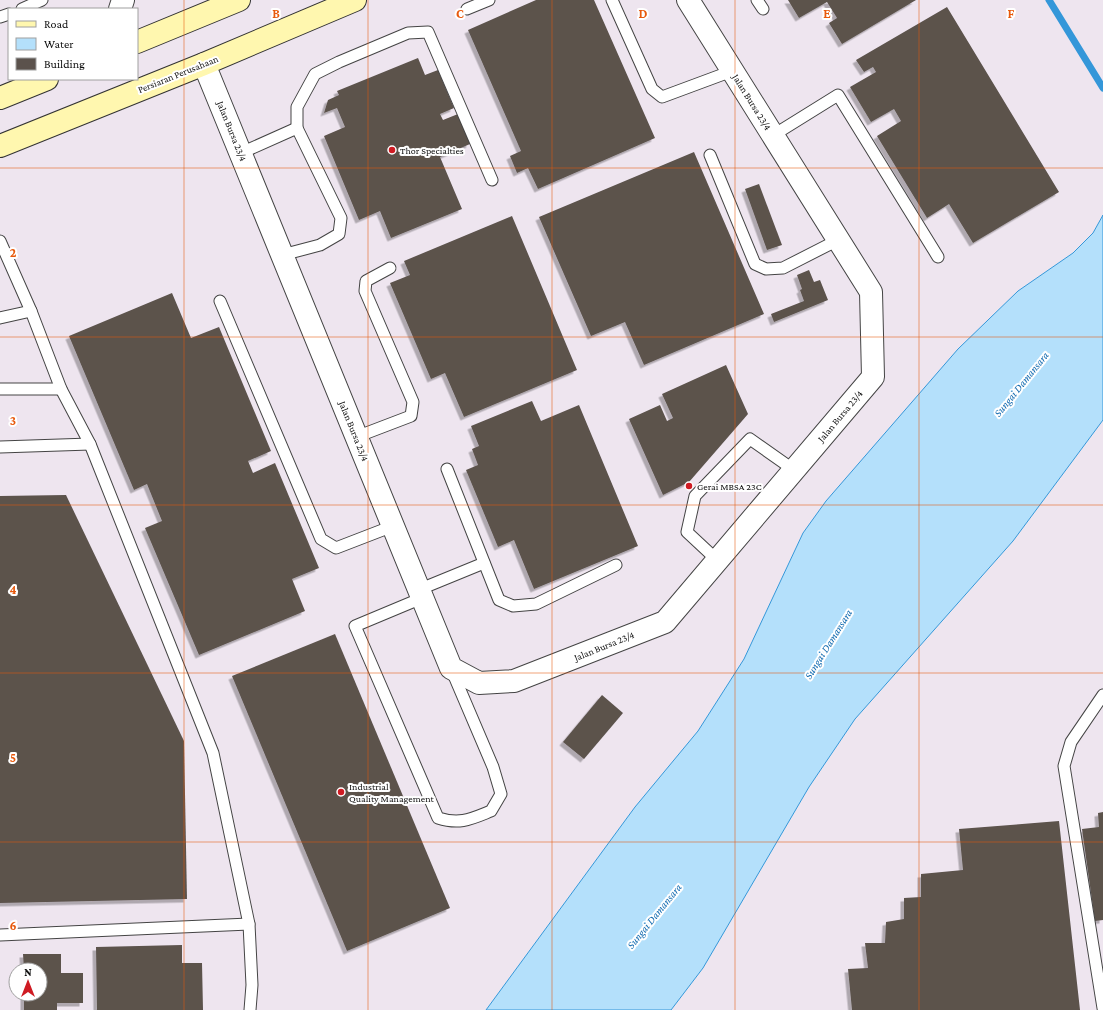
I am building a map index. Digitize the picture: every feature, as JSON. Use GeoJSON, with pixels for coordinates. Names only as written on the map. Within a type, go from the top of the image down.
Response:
{"type":"FeatureCollection","features":[{"type":"Feature","properties":{"kind":"main road"},"geometry":{"type":"LineString","coordinates":[[138,42],[239,0]]}},
{"type":"Feature","properties":{"kind":"main road","name":"Persiaran Perusahaan"},"geometry":{"type":"LineString","coordinates":[[0,146],[204,64],[355,0]]}},
{"type":"Feature","properties":{"kind":"main road"},"geometry":{"type":"LineString","coordinates":[[0,98],[45,80]]}},
{"type":"Feature","properties":{"kind":"street","name":"Jalan Bursa 23/4"},"geometry":{"type":"LineString","coordinates":[[204,64],[450,668],[479,683],[514,682],[665,622],[873,377],[871,292],[688,0]]}},
{"type":"Feature","properties":{"kind":"lane"},"geometry":{"type":"LineString","coordinates":[[24,8],[42,0]]}},
{"type":"Feature","properties":{"kind":"lane"},"geometry":{"type":"LineString","coordinates":[[467,9],[489,0]]}},
{"type":"Feature","properties":{"kind":"lane"},"geometry":{"type":"LineString","coordinates":[[612,0],[652,89],[662,97],[732,71]]}},
{"type":"Feature","properties":{"kind":"lane"},"geometry":{"type":"LineString","coordinates":[[282,255],[320,245],[339,234],[341,218],[298,128],[297,107],[315,74],[339,62],[408,33],[428,32],[492,180]]}},
{"type":"Feature","properties":{"kind":"lane"},"geometry":{"type":"LineString","coordinates":[[772,136],[838,95],[938,257]]}},
{"type":"Feature","properties":{"kind":"lane"},"geometry":{"type":"LineString","coordinates":[[241,154],[298,128]]}},
{"type":"Feature","properties":{"kind":"lane"},"geometry":{"type":"LineString","coordinates":[[710,155],[755,264],[766,269],[783,268],[838,240]]}},
{"type":"Feature","properties":{"kind":"lane"},"geometry":{"type":"LineString","coordinates":[[0,241],[31,311],[61,389],[90,444],[213,753],[249,924],[252,985],[250,1010]]}},
{"type":"Feature","properties":{"kind":"lane"},"geometry":{"type":"LineString","coordinates":[[356,436],[411,416],[413,402],[365,290],[366,281],[390,268]]}},
{"type":"Feature","properties":{"kind":"lane"},"geometry":{"type":"LineString","coordinates":[[220,301],[321,539],[336,548],[393,526]]}},
{"type":"Feature","properties":{"kind":"lane"},"geometry":{"type":"LineString","coordinates":[[0,318],[31,311]]}},
{"type":"Feature","properties":{"kind":"lane"},"geometry":{"type":"LineString","coordinates":[[0,388],[61,389]]}},
{"type":"Feature","properties":{"kind":"lane"},"geometry":{"type":"LineString","coordinates":[[717,560],[687,532],[695,496],[750,439],[794,470]]}},
{"type":"Feature","properties":{"kind":"lane"},"geometry":{"type":"LineString","coordinates":[[0,447],[90,444]]}},
{"type":"Feature","properties":{"kind":"lane"},"geometry":{"type":"LineString","coordinates":[[447,469],[500,600],[513,606],[536,604],[616,565]]}},
{"type":"Feature","properties":{"kind":"lane"},"geometry":{"type":"LineString","coordinates":[[450,668],[493,767],[501,794],[491,811],[463,822],[448,821],[438,818],[355,626],[484,563]]}},
{"type":"Feature","properties":{"kind":"lane"},"geometry":{"type":"LineString","coordinates":[[1103,695],[1071,742],[1064,766],[1103,1008]]}},
{"type":"Feature","properties":{"kind":"lane"},"geometry":{"type":"LineString","coordinates":[[0,935],[249,924]]}},
{"type":"Feature","properties":{"kind":"shaded area"},"geometry":{"type":"Polygon","coordinates":[[[0,0],[1103,0],[1103,215],[1093,233],[1073,253],[1018,291],[803,533],[744,659],[698,731],[635,807],[486,1010],[0,1010],[0,0]]]}},
{"type":"Feature","properties":{"kind":"shaded area"},"geometry":{"type":"Polygon","coordinates":[[[1103,420],[1103,1010],[671,1010],[703,968],[809,787],[855,719],[1013,541],[1103,420]]]}},
{"type":"Feature","properties":{"kind":"water","name":"Sungai Damansara"},"geometry":{"type":"Polygon","coordinates":[[[1103,215],[1103,420],[1013,541],[855,719],[809,787],[703,968],[671,1010],[486,1010],[635,807],[698,731],[744,659],[803,533],[826,501],[958,349],[1018,291],[1073,253],[1093,233],[1103,215]]]}},
{"type":"Feature","properties":{"kind":"building"},"geometry":{"type":"Polygon","coordinates":[[[536,0],[594,0],[655,138],[538,189],[528,168],[517,173],[510,156],[521,151],[468,30],[536,0]]]}},
{"type":"Feature","properties":{"kind":"building"},"geometry":{"type":"Polygon","coordinates":[[[788,0],[916,0],[842,44],[829,23],[837,18],[827,2],[799,18],[788,0]]]}},
{"type":"Feature","properties":{"kind":"building"},"geometry":{"type":"Polygon","coordinates":[[[947,7],[1059,192],[973,243],[949,204],[927,218],[877,136],[901,121],[894,109],[871,122],[850,87],[876,72],[873,67],[864,72],[856,60],[947,7]]]}},
{"type":"Feature","properties":{"kind":"building","name":"Thor Specialties"},"geometry":{"type":"Polygon","coordinates":[[[418,58],[425,75],[438,70],[454,108],[440,114],[443,120],[458,114],[470,144],[440,157],[462,209],[391,238],[380,211],[359,220],[324,136],[345,127],[337,108],[324,113],[328,100],[339,95],[337,91],[418,58]]]}},
{"type":"Feature","properties":{"kind":"building"},"geometry":{"type":"Polygon","coordinates":[[[694,152],[764,314],[644,365],[625,322],[591,336],[539,217],[694,152]]]}},
{"type":"Feature","properties":{"kind":"building"},"geometry":{"type":"Polygon","coordinates":[[[759,184],[782,245],[767,250],[745,189],[759,184]]]}},
{"type":"Feature","properties":{"kind":"building"},"geometry":{"type":"Polygon","coordinates":[[[512,216],[577,370],[464,417],[445,373],[431,379],[390,283],[410,275],[404,261],[512,216]]]}},
{"type":"Feature","properties":{"kind":"building"},"geometry":{"type":"Polygon","coordinates":[[[809,270],[814,282],[820,280],[828,300],[774,322],[771,314],[804,301],[797,275],[809,270]]]}},
{"type":"Feature","properties":{"kind":"building"},"geometry":{"type":"Polygon","coordinates":[[[172,293],[191,338],[219,327],[271,451],[248,461],[253,473],[275,463],[319,568],[292,579],[305,611],[199,655],[145,528],[162,521],[147,484],[134,490],[69,336],[172,293]]]}},
{"type":"Feature","properties":{"kind":"building"},"geometry":{"type":"Polygon","coordinates":[[[726,365],[748,414],[689,482],[663,495],[629,419],[660,405],[667,421],[673,418],[662,394],[726,365]]]}},
{"type":"Feature","properties":{"kind":"building"},"geometry":{"type":"Polygon","coordinates":[[[532,401],[541,421],[579,405],[638,546],[534,589],[514,540],[498,547],[466,470],[478,465],[472,449],[479,446],[471,426],[532,401]]]}},
{"type":"Feature","properties":{"kind":"building"},"geometry":{"type":"Polygon","coordinates":[[[66,495],[184,741],[187,899],[0,903],[0,496],[66,495]]]}},
{"type":"Feature","properties":{"kind":"building","name":"Industrial Quality Management"},"geometry":{"type":"Polygon","coordinates":[[[335,634],[450,908],[347,951],[232,676],[335,634]]]}},
{"type":"Feature","properties":{"kind":"building"},"geometry":{"type":"Polygon","coordinates":[[[602,695],[623,713],[584,759],[563,742],[602,695]]]}},
{"type":"Feature","properties":{"kind":"building"},"geometry":{"type":"Polygon","coordinates":[[[1103,812],[1103,920],[1095,921],[1082,829],[1099,827],[1098,813],[1103,812]]]}},
{"type":"Feature","properties":{"kind":"building"},"geometry":{"type":"Polygon","coordinates":[[[1059,821],[1080,1010],[852,1010],[848,969],[868,968],[865,943],[885,943],[886,922],[904,919],[904,898],[921,897],[921,874],[963,870],[959,829],[1059,821]]]}},
{"type":"Feature","properties":{"kind":"building"},"geometry":{"type":"Polygon","coordinates":[[[182,945],[182,963],[202,963],[203,1010],[97,1010],[96,947],[182,945]]]}},
{"type":"Feature","properties":{"kind":"building"},"geometry":{"type":"Polygon","coordinates":[[[23,954],[61,954],[61,973],[83,973],[83,1003],[57,1003],[57,1010],[24,1010],[24,1002],[48,1002],[48,962],[24,962],[23,954]]]}},
{"type":"Feature","properties":{"kind":"waterway"},"geometry":{"type":"LineString","coordinates":[[1049,0],[1103,88]]}},
{"type":"Feature","properties":{"kind":"place","name":"Thor Specialties"},"geometry":{"type":"Point","coordinates":[392,150]}},
{"type":"Feature","properties":{"kind":"place","name":"Gerai MBSA 23C"},"geometry":{"type":"Point","coordinates":[689,486]}},
{"type":"Feature","properties":{"kind":"place","name":"Industrial Quality Management"},"geometry":{"type":"Point","coordinates":[341,792]}}]}
